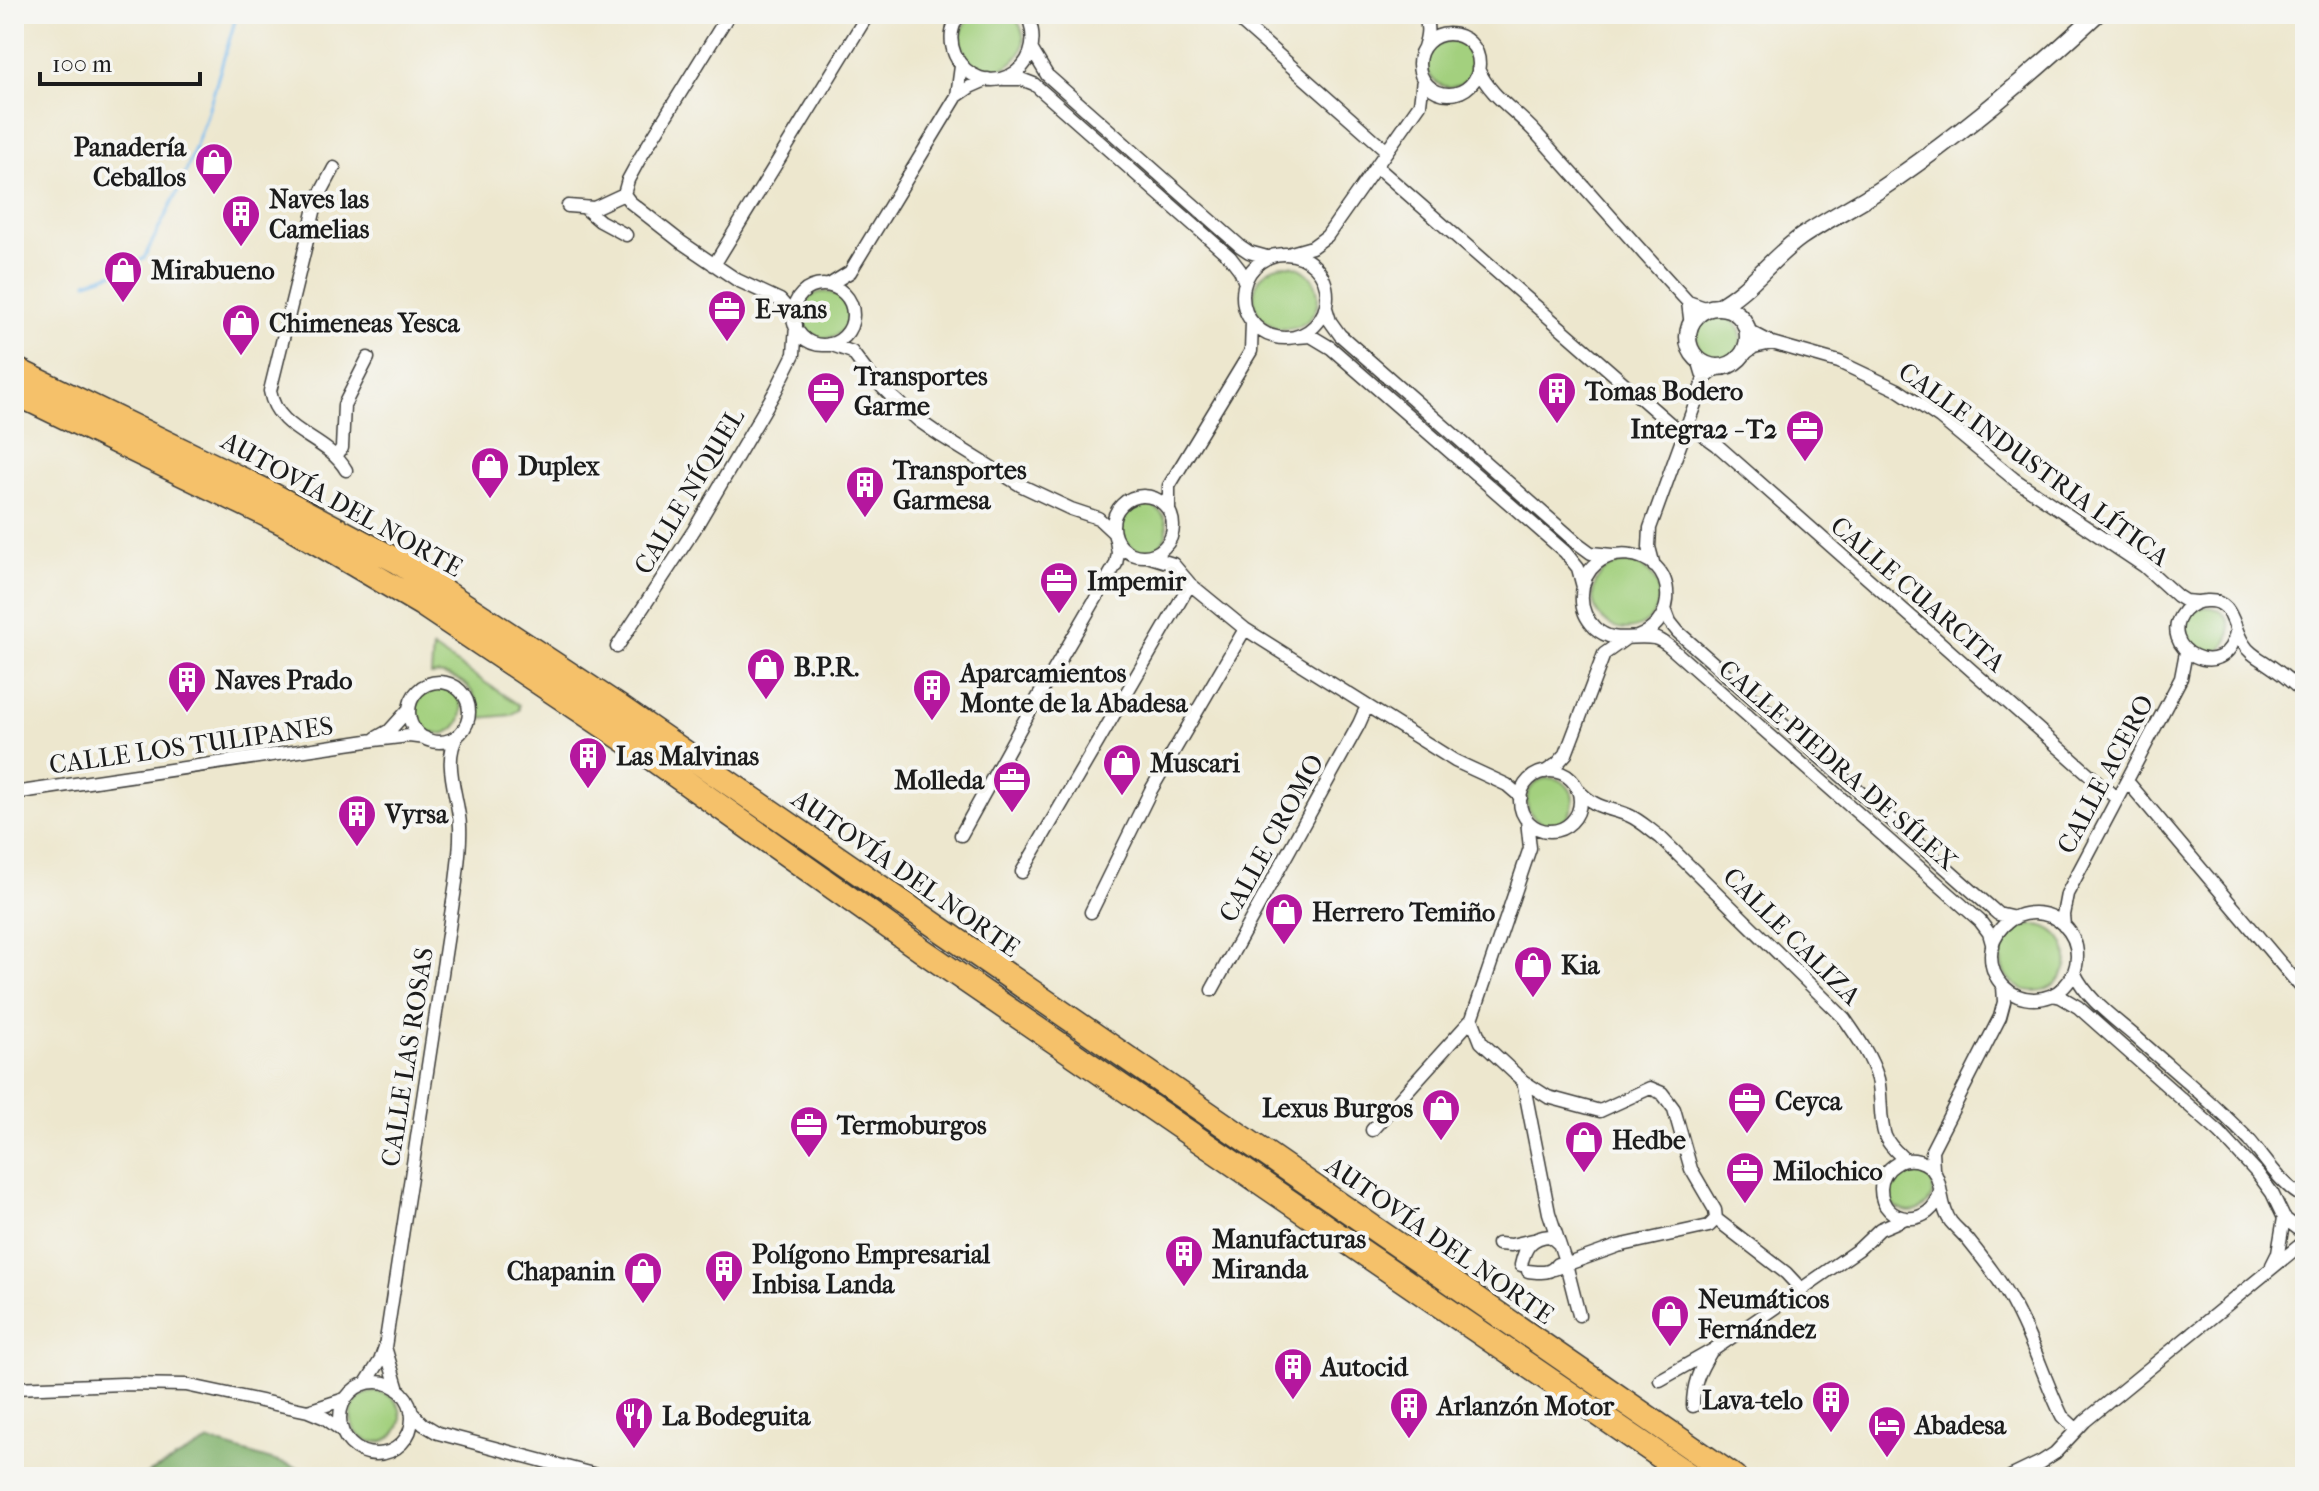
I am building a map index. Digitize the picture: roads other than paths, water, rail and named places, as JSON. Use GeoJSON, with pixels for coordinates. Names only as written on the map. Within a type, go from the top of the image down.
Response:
{"type":"FeatureCollection","features":[{"type":"Feature","properties":{"kind":"highway"},"geometry":{"type":"LineString","coordinates":[[14,353],[203,442],[330,513],[399,562]]}},
{"type":"Feature","properties":{"kind":"highway","name":"AUTOVÍA DEL NORTE"},"geometry":{"type":"LineString","coordinates":[[14,369],[261,489],[399,562],[619,707],[1734,1477]]}},
{"type":"Feature","properties":{"kind":"highway","name":"AUTOVÍA DEL NORTE"},"geometry":{"type":"LineString","coordinates":[[14,392],[252,506],[386,582],[491,649],[643,752],[926,953],[1688,1477]]}},
{"type":"Feature","properties":{"kind":"street"},"geometry":{"type":"LineString","coordinates":[[568,206],[594,208],[624,194],[640,158],[729,14]]}},
{"type":"Feature","properties":{"kind":"street"},"geometry":{"type":"LineString","coordinates":[[714,265],[868,14]]}},
{"type":"Feature","properties":{"kind":"street"},"geometry":{"type":"LineString","coordinates":[[960,14],[951,20],[951,37],[961,66],[972,75],[988,79],[1021,79],[1034,84],[1230,257],[1245,283]]}},
{"type":"Feature","properties":{"kind":"street"},"geometry":{"type":"LineString","coordinates":[[1232,14],[1387,151]]}},
{"type":"Feature","properties":{"kind":"street"},"geometry":{"type":"LineString","coordinates":[[1691,326],[1698,315],[1735,298],[1802,237],[1878,190],[1989,109],[2097,14]]}},
{"type":"Feature","properties":{"kind":"street"},"geometry":{"type":"LineString","coordinates":[[1004,79],[1018,72],[1029,59],[1034,42],[1029,16]]}},
{"type":"Feature","properties":{"kind":"street"},"geometry":{"type":"LineString","coordinates":[[1420,104],[1423,79],[1419,65],[1427,36],[1425,18]]}},
{"type":"Feature","properties":{"kind":"street"},"geometry":{"type":"LineString","coordinates":[[1425,18],[1448,34],[1461,37],[1471,44],[1478,57],[1478,69],[1484,84],[1526,122],[1688,302],[1731,310],[1743,323]]}},
{"type":"Feature","properties":{"kind":"street"},"geometry":{"type":"LineString","coordinates":[[1424,47],[1435,38],[1448,34]]}},
{"type":"Feature","properties":{"kind":"street"},"geometry":{"type":"LineString","coordinates":[[1032,50],[1047,75],[1240,246],[1267,257]]}},
{"type":"Feature","properties":{"kind":"street"},"geometry":{"type":"LineString","coordinates":[[848,298],[850,272],[957,96],[961,66]]}},
{"type":"Feature","properties":{"kind":"street"},"geometry":{"type":"LineString","coordinates":[[1279,338],[1259,330],[1245,310],[1243,297],[1249,273],[1267,257],[1312,247],[1327,236],[1420,104],[1431,97],[1464,89],[1473,81],[1478,69]]}},
{"type":"Feature","properties":{"kind":"street"},"geometry":{"type":"LineString","coordinates":[[957,96],[988,79]]}},
{"type":"Feature","properties":{"kind":"street"},"geometry":{"type":"LineString","coordinates":[[1423,79],[1444,93]]}},
{"type":"Feature","properties":{"kind":"street"},"geometry":{"type":"LineString","coordinates":[[1464,89],[1477,88],[1492,93]]}},
{"type":"Feature","properties":{"kind":"street","name":"CALLE CUARCITA"},"geometry":{"type":"LineString","coordinates":[[1377,167],[1686,430],[1717,445],[2117,799]]}},
{"type":"Feature","properties":{"kind":"street"},"geometry":{"type":"LineString","coordinates":[[334,168],[318,198],[270,391],[275,409],[284,419],[336,456],[346,470]]}},
{"type":"Feature","properties":{"kind":"street"},"geometry":{"type":"LineString","coordinates":[[624,194],[637,208],[714,265],[739,281],[780,300],[808,340],[852,352]]}},
{"type":"Feature","properties":{"kind":"street"},"geometry":{"type":"LineString","coordinates":[[586,209],[600,221],[626,235]]}},
{"type":"Feature","properties":{"kind":"street"},"geometry":{"type":"LineString","coordinates":[[1319,269],[1327,236]]}},
{"type":"Feature","properties":{"kind":"street"},"geometry":{"type":"LineString","coordinates":[[1291,253],[1319,269],[1327,287],[1326,308],[1330,321],[1340,335],[1564,532],[1591,553],[1642,558],[1654,566]]}},
{"type":"Feature","properties":{"kind":"street"},"geometry":{"type":"LineString","coordinates":[[780,300],[813,287],[829,285],[850,272]]}},
{"type":"Feature","properties":{"kind":"street"},"geometry":{"type":"LineString","coordinates":[[1740,357],[1746,347],[1742,299],[1752,282]]}},
{"type":"Feature","properties":{"kind":"street"},"geometry":{"type":"LineString","coordinates":[[829,285],[840,290],[852,308],[852,352],[867,372],[918,420],[1020,485],[1098,518],[1127,552],[1173,564]]}},
{"type":"Feature","properties":{"kind":"street"},"geometry":{"type":"LineString","coordinates":[[795,321],[796,304],[803,293]]}},
{"type":"Feature","properties":{"kind":"street"},"geometry":{"type":"LineString","coordinates":[[1688,302],[1690,344],[1704,379]]}},
{"type":"Feature","properties":{"kind":"street"},"geometry":{"type":"LineString","coordinates":[[1297,337],[1310,331],[1320,321],[1326,308]]}},
{"type":"Feature","properties":{"kind":"street","name":"CALLE NÍQUEL"},"geometry":{"type":"LineString","coordinates":[[617,647],[694,530],[776,390],[794,354],[795,321]]}},
{"type":"Feature","properties":{"kind":"street"},"geometry":{"type":"LineString","coordinates":[[1098,518],[1136,496],[1147,496],[1169,486],[1251,351],[1252,322]]}},
{"type":"Feature","properties":{"kind":"street","name":"CALLE INDUSTRIA LÍTICA"},"geometry":{"type":"LineString","coordinates":[[1743,323],[1772,343],[1839,362],[1909,397],[1940,418],[2014,479],[2144,566],[2177,596],[2185,601],[2197,602]]}},
{"type":"Feature","properties":{"kind":"street"},"geometry":{"type":"LineString","coordinates":[[794,354],[806,346],[827,344],[845,335],[851,325]]}},
{"type":"Feature","properties":{"kind":"street"},"geometry":{"type":"LineString","coordinates":[[1251,351],[1279,338],[1311,336],[1331,348],[1553,542],[1578,568],[1583,587],[1583,609],[1595,628],[1604,654]]}},
{"type":"Feature","properties":{"kind":"street"},"geometry":{"type":"LineString","coordinates":[[1698,359],[1719,367],[1729,365],[1754,347],[1772,343]]}},
{"type":"Feature","properties":{"kind":"street"},"geometry":{"type":"LineString","coordinates":[[336,456],[342,448],[344,405],[368,358]]}},
{"type":"Feature","properties":{"kind":"street"},"geometry":{"type":"LineString","coordinates":[[1574,819],[1580,804],[1566,768],[1566,754],[1604,654],[1631,638],[1647,633],[1657,624],[1665,609],[1665,586],[1654,566],[1649,547],[1650,528],[1704,379],[1719,367]]}},
{"type":"Feature","properties":{"kind":"street"},"geometry":{"type":"LineString","coordinates":[[1169,486],[1169,511],[1173,524],[1170,551],[1173,564],[1190,584],[1245,629],[1455,761],[1507,785],[1521,797]]}},
{"type":"Feature","properties":{"kind":"street"},"geometry":{"type":"LineString","coordinates":[[1147,496],[1160,501],[1169,511]]}},
{"type":"Feature","properties":{"kind":"street"},"geometry":{"type":"LineString","coordinates":[[961,835],[1116,564],[1118,553],[1113,520],[1121,504]]}},
{"type":"Feature","properties":{"kind":"street"},"geometry":{"type":"LineString","coordinates":[[1583,587],[1595,565],[1619,554],[1650,528]]}},
{"type":"Feature","properties":{"kind":"street"},"geometry":{"type":"LineString","coordinates":[[1116,564],[1159,552],[1171,537]]}},
{"type":"Feature","properties":{"kind":"street"},"geometry":{"type":"LineString","coordinates":[[1022,872],[1190,584]]}},
{"type":"Feature","properties":{"kind":"street","name":"CALLE INDUSTRIA LÍTICA"},"geometry":{"type":"LineString","coordinates":[[2177,596],[2179,619]]}},
{"type":"Feature","properties":{"kind":"street"},"geometry":{"type":"LineString","coordinates":[[2236,632],[2226,653],[2213,659],[2202,659],[2186,652],[2178,637],[2179,619],[2186,609],[2197,602],[2212,601],[2223,606],[2233,617],[2236,632],[2253,655],[2305,694]]}},
{"type":"Feature","properties":{"kind":"street","name":"CALLE PIEDRA DE SÍLEX"},"geometry":{"type":"LineString","coordinates":[[1665,609],[1678,632],[1962,883],[1998,914],[2015,918]]}},
{"type":"Feature","properties":{"kind":"street"},"geometry":{"type":"LineString","coordinates":[[1595,628],[1608,636],[1631,638]]}},
{"type":"Feature","properties":{"kind":"street"},"geometry":{"type":"LineString","coordinates":[[1091,912],[1151,790],[1245,629]]}},
{"type":"Feature","properties":{"kind":"street","name":"CALLE PIEDRA DE SÍLEX"},"geometry":{"type":"LineString","coordinates":[[1631,638],[1657,638],[1670,647],[1980,921],[1989,933],[1993,947]]}},
{"type":"Feature","properties":{"kind":"street","name":"CALLE ACERO"},"geometry":{"type":"LineString","coordinates":[[2064,926],[2067,894],[2183,674],[2186,652]]}},
{"type":"Feature","properties":{"kind":"street"},"geometry":{"type":"LineString","coordinates":[[2226,653],[2253,655]]}},
{"type":"Feature","properties":{"kind":"street","name":"CALLE ACERO"},"geometry":{"type":"LineString","coordinates":[[2183,674],[2202,659]]}},
{"type":"Feature","properties":{"kind":"street"},"geometry":{"type":"LineString","coordinates":[[439,681],[459,688],[469,706],[469,716],[466,726],[458,735],[439,742],[427,739],[413,726],[409,709],[420,688],[439,681]]}},
{"type":"Feature","properties":{"kind":"street","name":"CALLE CROMO"},"geometry":{"type":"LineString","coordinates":[[1212,990],[1367,706]]}},
{"type":"Feature","properties":{"kind":"street","name":"CALLE LOS TULIPANES"},"geometry":{"type":"LineString","coordinates":[[374,740],[390,730],[409,709]]}},
{"type":"Feature","properties":{"kind":"street","name":"CALLE LAS ROSAS"},"geometry":{"type":"LineString","coordinates":[[366,1383],[385,1347],[460,852],[460,826],[452,773],[452,745],[458,735]]}},
{"type":"Feature","properties":{"kind":"street","name":"CALLE LOS TULIPANES"},"geometry":{"type":"LineString","coordinates":[[14,793],[374,740],[409,736],[427,739]]}},
{"type":"Feature","properties":{"kind":"street","name":"CALLE LAS ROSAS"},"geometry":{"type":"LineString","coordinates":[[427,739],[438,749],[452,773]]}},
{"type":"Feature","properties":{"kind":"street"},"geometry":{"type":"LineString","coordinates":[[1507,785],[1530,780],[1557,764],[1566,754]]}},
{"type":"Feature","properties":{"kind":"street"},"geometry":{"type":"LineString","coordinates":[[1545,772],[1561,774],[1574,784]]}},
{"type":"Feature","properties":{"kind":"street"},"geometry":{"type":"LineString","coordinates":[[1372,1130],[1472,1019],[1530,848],[1521,797],[1530,780]]}},
{"type":"Feature","properties":{"kind":"street"},"geometry":{"type":"LineString","coordinates":[[2127,781],[2305,992]]}},
{"type":"Feature","properties":{"kind":"street","name":"CALLE CALIZA"},"geometry":{"type":"LineString","coordinates":[[1574,784],[1585,798],[1598,807],[1629,816],[1660,837],[1844,1018],[1865,1048],[1881,1096],[1884,1134],[1891,1146],[1886,1173]]}},
{"type":"Feature","properties":{"kind":"street"},"geometry":{"type":"LineString","coordinates":[[1527,820],[1540,829],[1551,831],[1564,828],[1574,819],[1598,807]]}},
{"type":"Feature","properties":{"kind":"street"},"geometry":{"type":"LineString","coordinates":[[1530,848],[1551,831]]}},
{"type":"Feature","properties":{"kind":"street","name":"CALLE ACERO"},"geometry":{"type":"LineString","coordinates":[[2041,914],[2067,894]]}},
{"type":"Feature","properties":{"kind":"street"},"geometry":{"type":"LineString","coordinates":[[2029,999],[2003,986],[1993,968],[1993,947],[1999,932],[2015,918],[2027,914],[2052,917],[2071,935],[2076,950],[2074,972],[2063,988],[2052,995]]}},
{"type":"Feature","properties":{"kind":"street"},"geometry":{"type":"LineString","coordinates":[[2074,972],[2088,995],[2233,1125],[2281,1179],[2301,1196],[2305,1206]]}},
{"type":"Feature","properties":{"kind":"street"},"geometry":{"type":"LineString","coordinates":[[2003,986],[2004,1002],[2000,1017],[1932,1150],[1933,1169],[1949,1220],[1981,1257],[2014,1305],[2062,1416],[2076,1429]]}},
{"type":"Feature","properties":{"kind":"street"},"geometry":{"type":"LineString","coordinates":[[2000,1017],[2029,999],[2052,995],[2078,1007],[2204,1118],[2258,1174],[2284,1218],[2305,1234]]}},
{"type":"Feature","properties":{"kind":"street"},"geometry":{"type":"LineString","coordinates":[[1472,1019],[1481,1042],[1523,1081],[1548,1097],[1600,1111],[1650,1088],[1662,1093],[1674,1109],[1691,1169],[1715,1210],[1716,1219],[1786,1273],[1801,1289]]}},
{"type":"Feature","properties":{"kind":"street"},"geometry":{"type":"LineString","coordinates":[[1523,1081],[1549,1213],[1560,1247],[1560,1267],[1579,1315]]}},
{"type":"Feature","properties":{"kind":"street"},"geometry":{"type":"LineString","coordinates":[[1530,1115],[1536,1104],[1548,1097]]}},
{"type":"Feature","properties":{"kind":"street"},"geometry":{"type":"LineString","coordinates":[[1891,1146],[1908,1160],[1923,1162],[1933,1169]]}},
{"type":"Feature","properties":{"kind":"street"},"geometry":{"type":"LineString","coordinates":[[1880,1229],[1881,1185],[1886,1173],[1896,1163],[1932,1150]]}},
{"type":"Feature","properties":{"kind":"street"},"geometry":{"type":"LineString","coordinates":[[1660,1380],[1713,1350],[1859,1249],[1880,1229],[1906,1218],[1926,1215],[1936,1204],[1940,1191]]}},
{"type":"Feature","properties":{"kind":"street"},"geometry":{"type":"LineString","coordinates":[[1883,1200],[1890,1211],[1906,1218]]}},
{"type":"Feature","properties":{"kind":"street"},"geometry":{"type":"LineString","coordinates":[[1549,1213],[1547,1228],[1525,1248],[1525,1268],[1543,1273],[1618,1246],[1709,1226],[1716,1219]]}},
{"type":"Feature","properties":{"kind":"street"},"geometry":{"type":"LineString","coordinates":[[1926,1215],[1949,1220]]}},
{"type":"Feature","properties":{"kind":"street"},"geometry":{"type":"LineString","coordinates":[[2270,1269],[2278,1253],[2284,1218]]}},
{"type":"Feature","properties":{"kind":"street"},"geometry":{"type":"LineString","coordinates":[[1498,1244],[1511,1245],[1550,1236],[1560,1247]]}},
{"type":"Feature","properties":{"kind":"street"},"geometry":{"type":"LineString","coordinates":[[2010,1477],[2055,1453],[2076,1429],[2305,1241]]}},
{"type":"Feature","properties":{"kind":"street","name":"CALLE LAS ROSAS"},"geometry":{"type":"LineString","coordinates":[[385,1347],[398,1390]]}},
{"type":"Feature","properties":{"kind":"street"},"geometry":{"type":"LineString","coordinates":[[1693,1406],[1696,1377],[1713,1350]]}},
{"type":"Feature","properties":{"kind":"street"},"geometry":{"type":"LineString","coordinates":[[341,1430],[341,1409],[351,1392],[366,1383],[389,1384],[409,1403],[411,1428],[404,1441]]}},
{"type":"Feature","properties":{"kind":"street"},"geometry":{"type":"LineString","coordinates":[[14,1388],[186,1385],[308,1411],[325,1418],[341,1430],[352,1446],[373,1454],[384,1454],[419,1435],[438,1433]]}},
{"type":"Feature","properties":{"kind":"street"},"geometry":{"type":"LineString","coordinates":[[308,1411],[345,1399]]}},
{"type":"Feature","properties":{"kind":"street"},"geometry":{"type":"LineString","coordinates":[[411,1412],[438,1433],[604,1477]]}},
{"type":"Feature","properties":{"kind":"waterway"},"geometry":{"type":"LineString","coordinates":[[87,282],[126,269],[144,258],[181,185],[205,121],[237,14]]}},
{"type":"Feature","properties":{"kind":"waterway"},"geometry":{"type":"LineString","coordinates":[[419,1477],[455,1470],[476,1477]]}},
{"type":"Feature","properties":{"kind":"place","name":"Panadería Ceballos"},"geometry":{"type":"Point","coordinates":[214,196]}},
{"type":"Feature","properties":{"kind":"place","name":"Naves las Camelias"},"geometry":{"type":"Point","coordinates":[241,248]}},
{"type":"Feature","properties":{"kind":"place","name":"Mirabueno"},"geometry":{"type":"Point","coordinates":[123,304]}},
{"type":"Feature","properties":{"kind":"place","name":"E-vans"},"geometry":{"type":"Point","coordinates":[727,343]}},
{"type":"Feature","properties":{"kind":"place","name":"Chimeneas Yesca"},"geometry":{"type":"Point","coordinates":[241,357]}},
{"type":"Feature","properties":{"kind":"place","name":"Transportes Garme"},"geometry":{"type":"Point","coordinates":[826,425]}},
{"type":"Feature","properties":{"kind":"place","name":"Tomas Bodero"},"geometry":{"type":"Point","coordinates":[1557,425]}},
{"type":"Feature","properties":{"kind":"place","name":"Integra2 - T2"},"geometry":{"type":"Point","coordinates":[1805,463]}},
{"type":"Feature","properties":{"kind":"place","name":"Duplex"},"geometry":{"type":"Point","coordinates":[490,500]}},
{"type":"Feature","properties":{"kind":"place","name":"Transportes Garmesa"},"geometry":{"type":"Point","coordinates":[865,519]}},
{"type":"Feature","properties":{"kind":"place","name":"Impemir"},"geometry":{"type":"Point","coordinates":[1059,615]}},
{"type":"Feature","properties":{"kind":"place","name":"B.P.R."},"geometry":{"type":"Point","coordinates":[766,701]}},
{"type":"Feature","properties":{"kind":"place","name":"Naves Prado"},"geometry":{"type":"Point","coordinates":[187,714]}},
{"type":"Feature","properties":{"kind":"place","name":"Aparcamientos Monte de la Abadesa"},"geometry":{"type":"Point","coordinates":[932,722]}},
{"type":"Feature","properties":{"kind":"place","name":"Las Malvinas"},"geometry":{"type":"Point","coordinates":[588,790]}},
{"type":"Feature","properties":{"kind":"place","name":"Muscari"},"geometry":{"type":"Point","coordinates":[1122,797]}},
{"type":"Feature","properties":{"kind":"place","name":"Molleda"},"geometry":{"type":"Point","coordinates":[1012,814]}},
{"type":"Feature","properties":{"kind":"place","name":"Vyrsa"},"geometry":{"type":"Point","coordinates":[357,848]}},
{"type":"Feature","properties":{"kind":"place","name":"Herrero Temiño"},"geometry":{"type":"Point","coordinates":[1284,946]}},
{"type":"Feature","properties":{"kind":"place","name":"Kia"},"geometry":{"type":"Point","coordinates":[1533,999]}},
{"type":"Feature","properties":{"kind":"place","name":"Ceyca"},"geometry":{"type":"Point","coordinates":[1747,1135]}},
{"type":"Feature","properties":{"kind":"place","name":"Lexus Burgos"},"geometry":{"type":"Point","coordinates":[1441,1142]}},
{"type":"Feature","properties":{"kind":"place","name":"Termoburgos"},"geometry":{"type":"Point","coordinates":[809,1159]}},
{"type":"Feature","properties":{"kind":"place","name":"Hedbe"},"geometry":{"type":"Point","coordinates":[1584,1174]}},
{"type":"Feature","properties":{"kind":"place","name":"Milochico"},"geometry":{"type":"Point","coordinates":[1745,1205]}},
{"type":"Feature","properties":{"kind":"place","name":"Manufacturas Miranda"},"geometry":{"type":"Point","coordinates":[1184,1288]}},
{"type":"Feature","properties":{"kind":"place","name":"Polígono Empresarial Inbisa Landa"},"geometry":{"type":"Point","coordinates":[724,1303]}},
{"type":"Feature","properties":{"kind":"place","name":"Chapanin"},"geometry":{"type":"Point","coordinates":[643,1305]}},
{"type":"Feature","properties":{"kind":"place","name":"Neumáticos Fernández"},"geometry":{"type":"Point","coordinates":[1670,1348]}},
{"type":"Feature","properties":{"kind":"place","name":"Autocid"},"geometry":{"type":"Point","coordinates":[1293,1401]}},
{"type":"Feature","properties":{"kind":"place","name":"Lava-telo"},"geometry":{"type":"Point","coordinates":[1831,1434]}},
{"type":"Feature","properties":{"kind":"place","name":"Arlanzón Motor"},"geometry":{"type":"Point","coordinates":[1409,1440]}},
{"type":"Feature","properties":{"kind":"place","name":"La Bodeguita"},"geometry":{"type":"Point","coordinates":[634,1450]}},
{"type":"Feature","properties":{"kind":"place","name":"Abadesa"},"geometry":{"type":"Point","coordinates":[1887,1459]}}]}
